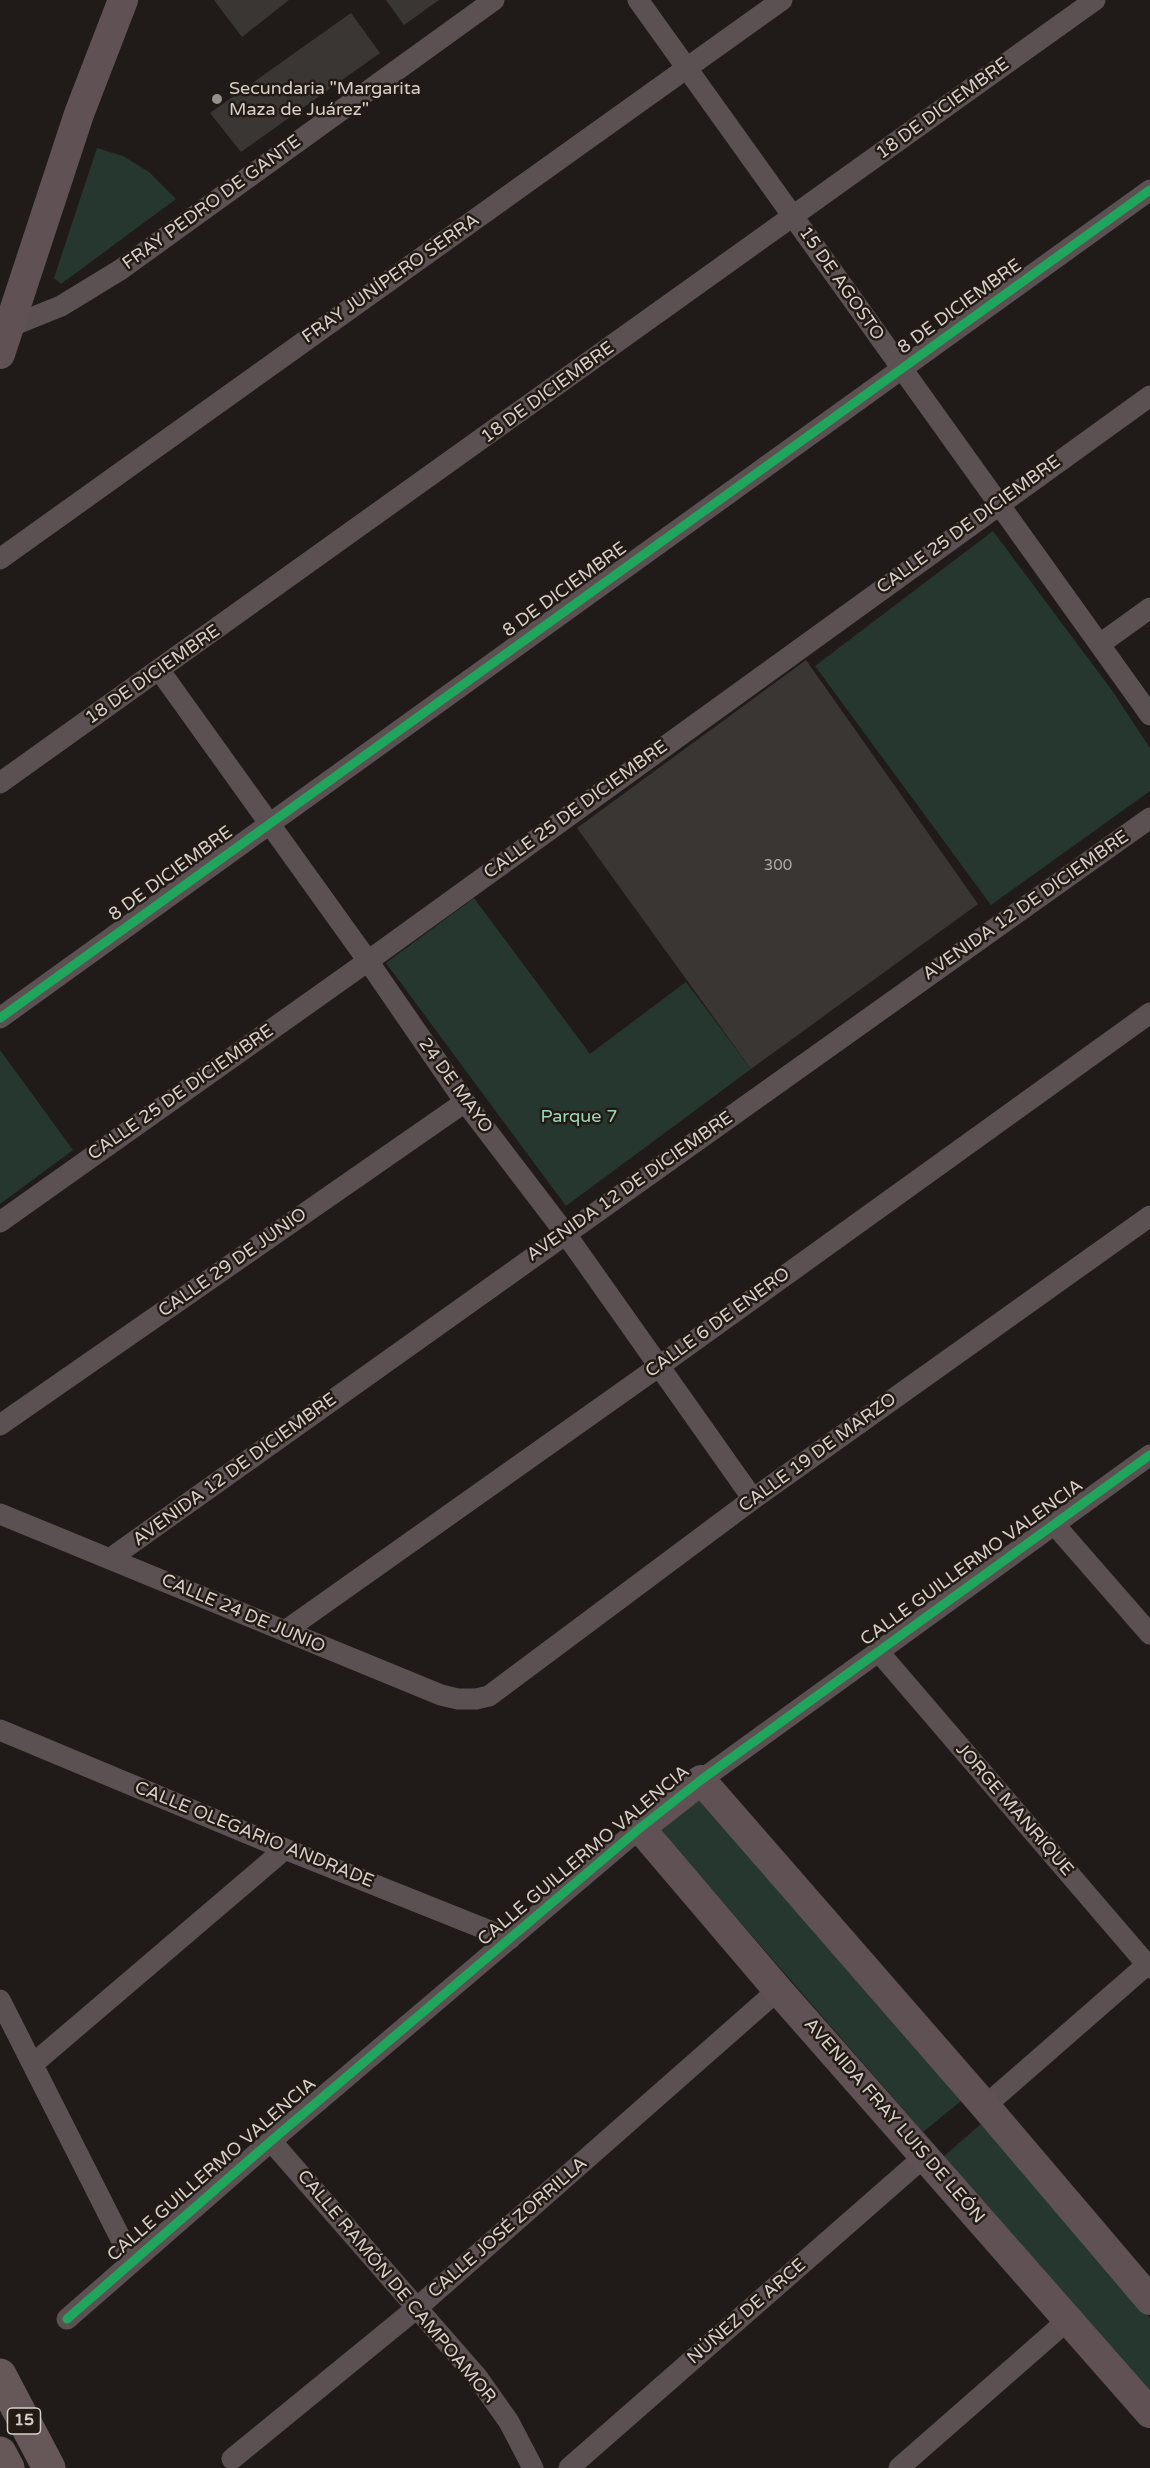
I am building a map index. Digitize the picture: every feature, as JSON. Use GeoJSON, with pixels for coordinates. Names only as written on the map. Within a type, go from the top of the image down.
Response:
{"type":"FeatureCollection","features":[{"type":"Feature","properties":{"kind":"highway","name":"15"},"geometry":{"type":"LineString","coordinates":[[0,2375],[49,2468]]}},
{"type":"Feature","properties":{"kind":"highway","name":"15"},"geometry":{"type":"LineString","coordinates":[[0,2453],[8,2468]]}},
{"type":"Feature","properties":{"kind":"street"},"geometry":{"type":"LineString","coordinates":[[3,335],[79,114],[123,0]]}},
{"type":"Feature","properties":{"kind":"street","name":"FRAY PEDRO DE GANTE"},"geometry":{"type":"LineString","coordinates":[[3,335],[61,306],[120,270],[494,0]]}},
{"type":"Feature","properties":{"kind":"street","name":"15 DE AGOSTO"},"geometry":{"type":"LineString","coordinates":[[638,0],[1150,715]]}},
{"type":"Feature","properties":{"kind":"street","name":"FRAY JUNÍPERO SERRA"},"geometry":{"type":"LineString","coordinates":[[0,559],[782,0]]}},
{"type":"Feature","properties":{"kind":"street","name":"18 DE DICIEMBRE"},"geometry":{"type":"LineString","coordinates":[[0,783],[160,671],[1095,0]]}},
{"type":"Feature","properties":{"kind":"street","name":"8 DE DICIEMBRE"},"geometry":{"type":"LineString","coordinates":[[0,1018],[1150,190]]}},
{"type":"Feature","properties":{"kind":"street","name":"CALLE 25 DE DICIEMBRE"},"geometry":{"type":"LineString","coordinates":[[0,1222],[368,961],[1150,396]]}},
{"type":"Feature","properties":{"kind":"street"},"geometry":{"type":"LineString","coordinates":[[1100,644],[1150,608]]}},
{"type":"Feature","properties":{"kind":"street","name":"24 DE MAYO"},"geometry":{"type":"LineString","coordinates":[[160,671],[368,961],[465,1102],[565,1233],[753,1499]]}},
{"type":"Feature","properties":{"kind":"street","name":"AVENIDA 12 DE DICIEMBRE"},"geometry":{"type":"LineString","coordinates":[[111,1558],[1150,818]]}},
{"type":"Feature","properties":{"kind":"street","name":"CALLE 6 DE ENERO"},"geometry":{"type":"LineString","coordinates":[[285,1631],[1150,1012]]}},
{"type":"Feature","properties":{"kind":"street","name":"CALLE 29 DE JUNIO"},"geometry":{"type":"LineString","coordinates":[[0,1425],[465,1102]]}},
{"type":"Feature","properties":{"kind":"street","name":"CALLE 19 DE MARZO"},"geometry":{"type":"LineString","coordinates":[[489,1696],[753,1499],[1150,1216]]}},
{"type":"Feature","properties":{"kind":"street","name":"CALLE GUILLERMO VALENCIA"},"geometry":{"type":"LineString","coordinates":[[67,2319],[271,2141],[640,1828],[701,1780],[1150,1455]]}},
{"type":"Feature","properties":{"kind":"street","name":"CALLE 24 DE JUNIO"},"geometry":{"type":"LineString","coordinates":[[0,1514],[441,1695],[458,1699],[489,1696]]}},
{"type":"Feature","properties":{"kind":"street"},"geometry":{"type":"LineString","coordinates":[[1054,1524],[1150,1634]]}},
{"type":"Feature","properties":{"kind":"street","name":"JORGE MANRIQUE"},"geometry":{"type":"LineString","coordinates":[[878,1651],[1149,1965]]}},
{"type":"Feature","properties":{"kind":"street","name":"CALLE OLEGARIO ANDRADE"},"geometry":{"type":"LineString","coordinates":[[0,1730],[285,1849],[510,1939]]}},
{"type":"Feature","properties":{"kind":"street"},"geometry":{"type":"LineString","coordinates":[[701,1780],[985,2106],[1150,2300]]}},
{"type":"Feature","properties":{"kind":"street","name":"AVENIDA FRAY LUIS DE LEÓN"},"geometry":{"type":"LineString","coordinates":[[640,1828],[778,1990],[1150,2413]]}},
{"type":"Feature","properties":{"kind":"street"},"geometry":{"type":"LineString","coordinates":[[33,2064],[285,1849]]}},
{"type":"Feature","properties":{"kind":"street"},"geometry":{"type":"LineString","coordinates":[[985,2106],[1149,1965]]}},
{"type":"Feature","properties":{"kind":"street","name":"CALLE JOSÉ ZORRILLA"},"geometry":{"type":"LineString","coordinates":[[231,2459],[418,2307],[778,1990]]}},
{"type":"Feature","properties":{"kind":"street"},"geometry":{"type":"LineString","coordinates":[[0,2000],[8,2033],[33,2064],[132,2261]]}},
{"type":"Feature","properties":{"kind":"street","name":"CALLE RAMÓN DE CAMPOAMOR"},"geometry":{"type":"LineString","coordinates":[[271,2141],[478,2378],[509,2422],[533,2468]]}},
{"type":"Feature","properties":{"kind":"street","name":"NÚÑEZ DE ARCE"},"geometry":{"type":"LineString","coordinates":[[569,2468],[925,2156]]}},
{"type":"Feature","properties":{"kind":"street"},"geometry":{"type":"LineString","coordinates":[[899,2468],[1069,2319]]}},
{"type":"Feature","properties":{"kind":"green space"},"geometry":{"type":"Polygon","coordinates":[[[97,148],[123,156],[149,172],[176,199],[61,284],[54,278],[97,148]]]}},
{"type":"Feature","properties":{"kind":"green space"},"geometry":{"type":"Polygon","coordinates":[[[993,531],[1111,689],[1150,748],[1150,791],[991,905],[815,666],[993,531]]]}},
{"type":"Feature","properties":{"kind":"green space","name":"Parque 7"},"geometry":{"type":"Polygon","coordinates":[[[474,898],[590,1054],[686,982],[751,1069],[566,1206],[386,963],[474,898]]]}},
{"type":"Feature","properties":{"kind":"green space"},"geometry":{"type":"Polygon","coordinates":[[[0,1050],[73,1150],[0,1204],[0,1050]]]}},
{"type":"Feature","properties":{"kind":"green space"},"geometry":{"type":"Polygon","coordinates":[[[703,1796],[961,2101],[923,2132],[660,1830],[703,1796]]]}},
{"type":"Feature","properties":{"kind":"green space"},"geometry":{"type":"Polygon","coordinates":[[[981,2124],[1150,2318],[1150,2393],[943,2157],[981,2124]]]}},
{"type":"Feature","properties":{"kind":"building"},"geometry":{"type":"Polygon","coordinates":[[[214,0],[289,0],[242,37],[214,0]]]}},
{"type":"Feature","properties":{"kind":"building"},"geometry":{"type":"Polygon","coordinates":[[[386,0],[439,0],[404,25],[386,0]]]}},
{"type":"Feature","properties":{"kind":"building"},"geometry":{"type":"Polygon","coordinates":[[[351,13],[380,53],[241,152],[210,113],[351,13]]]}},
{"type":"Feature","properties":{"kind":"building"},"geometry":{"type":"Polygon","coordinates":[[[806,660],[978,904],[751,1069],[577,828],[806,660]]]}},
{"type":"Feature","properties":{"kind":"cycle path"},"geometry":{"type":"LineString","coordinates":[[0,1018],[1150,190]]}},
{"type":"Feature","properties":{"kind":"cycle path"},"geometry":{"type":"LineString","coordinates":[[67,2319],[271,2141],[640,1828],[701,1780],[1150,1455]]}},
{"type":"Feature","properties":{"kind":"place","name":"Secundaria \"Margarita Maza de Juárez\""},"geometry":{"type":"Point","coordinates":[217,99]}}]}
